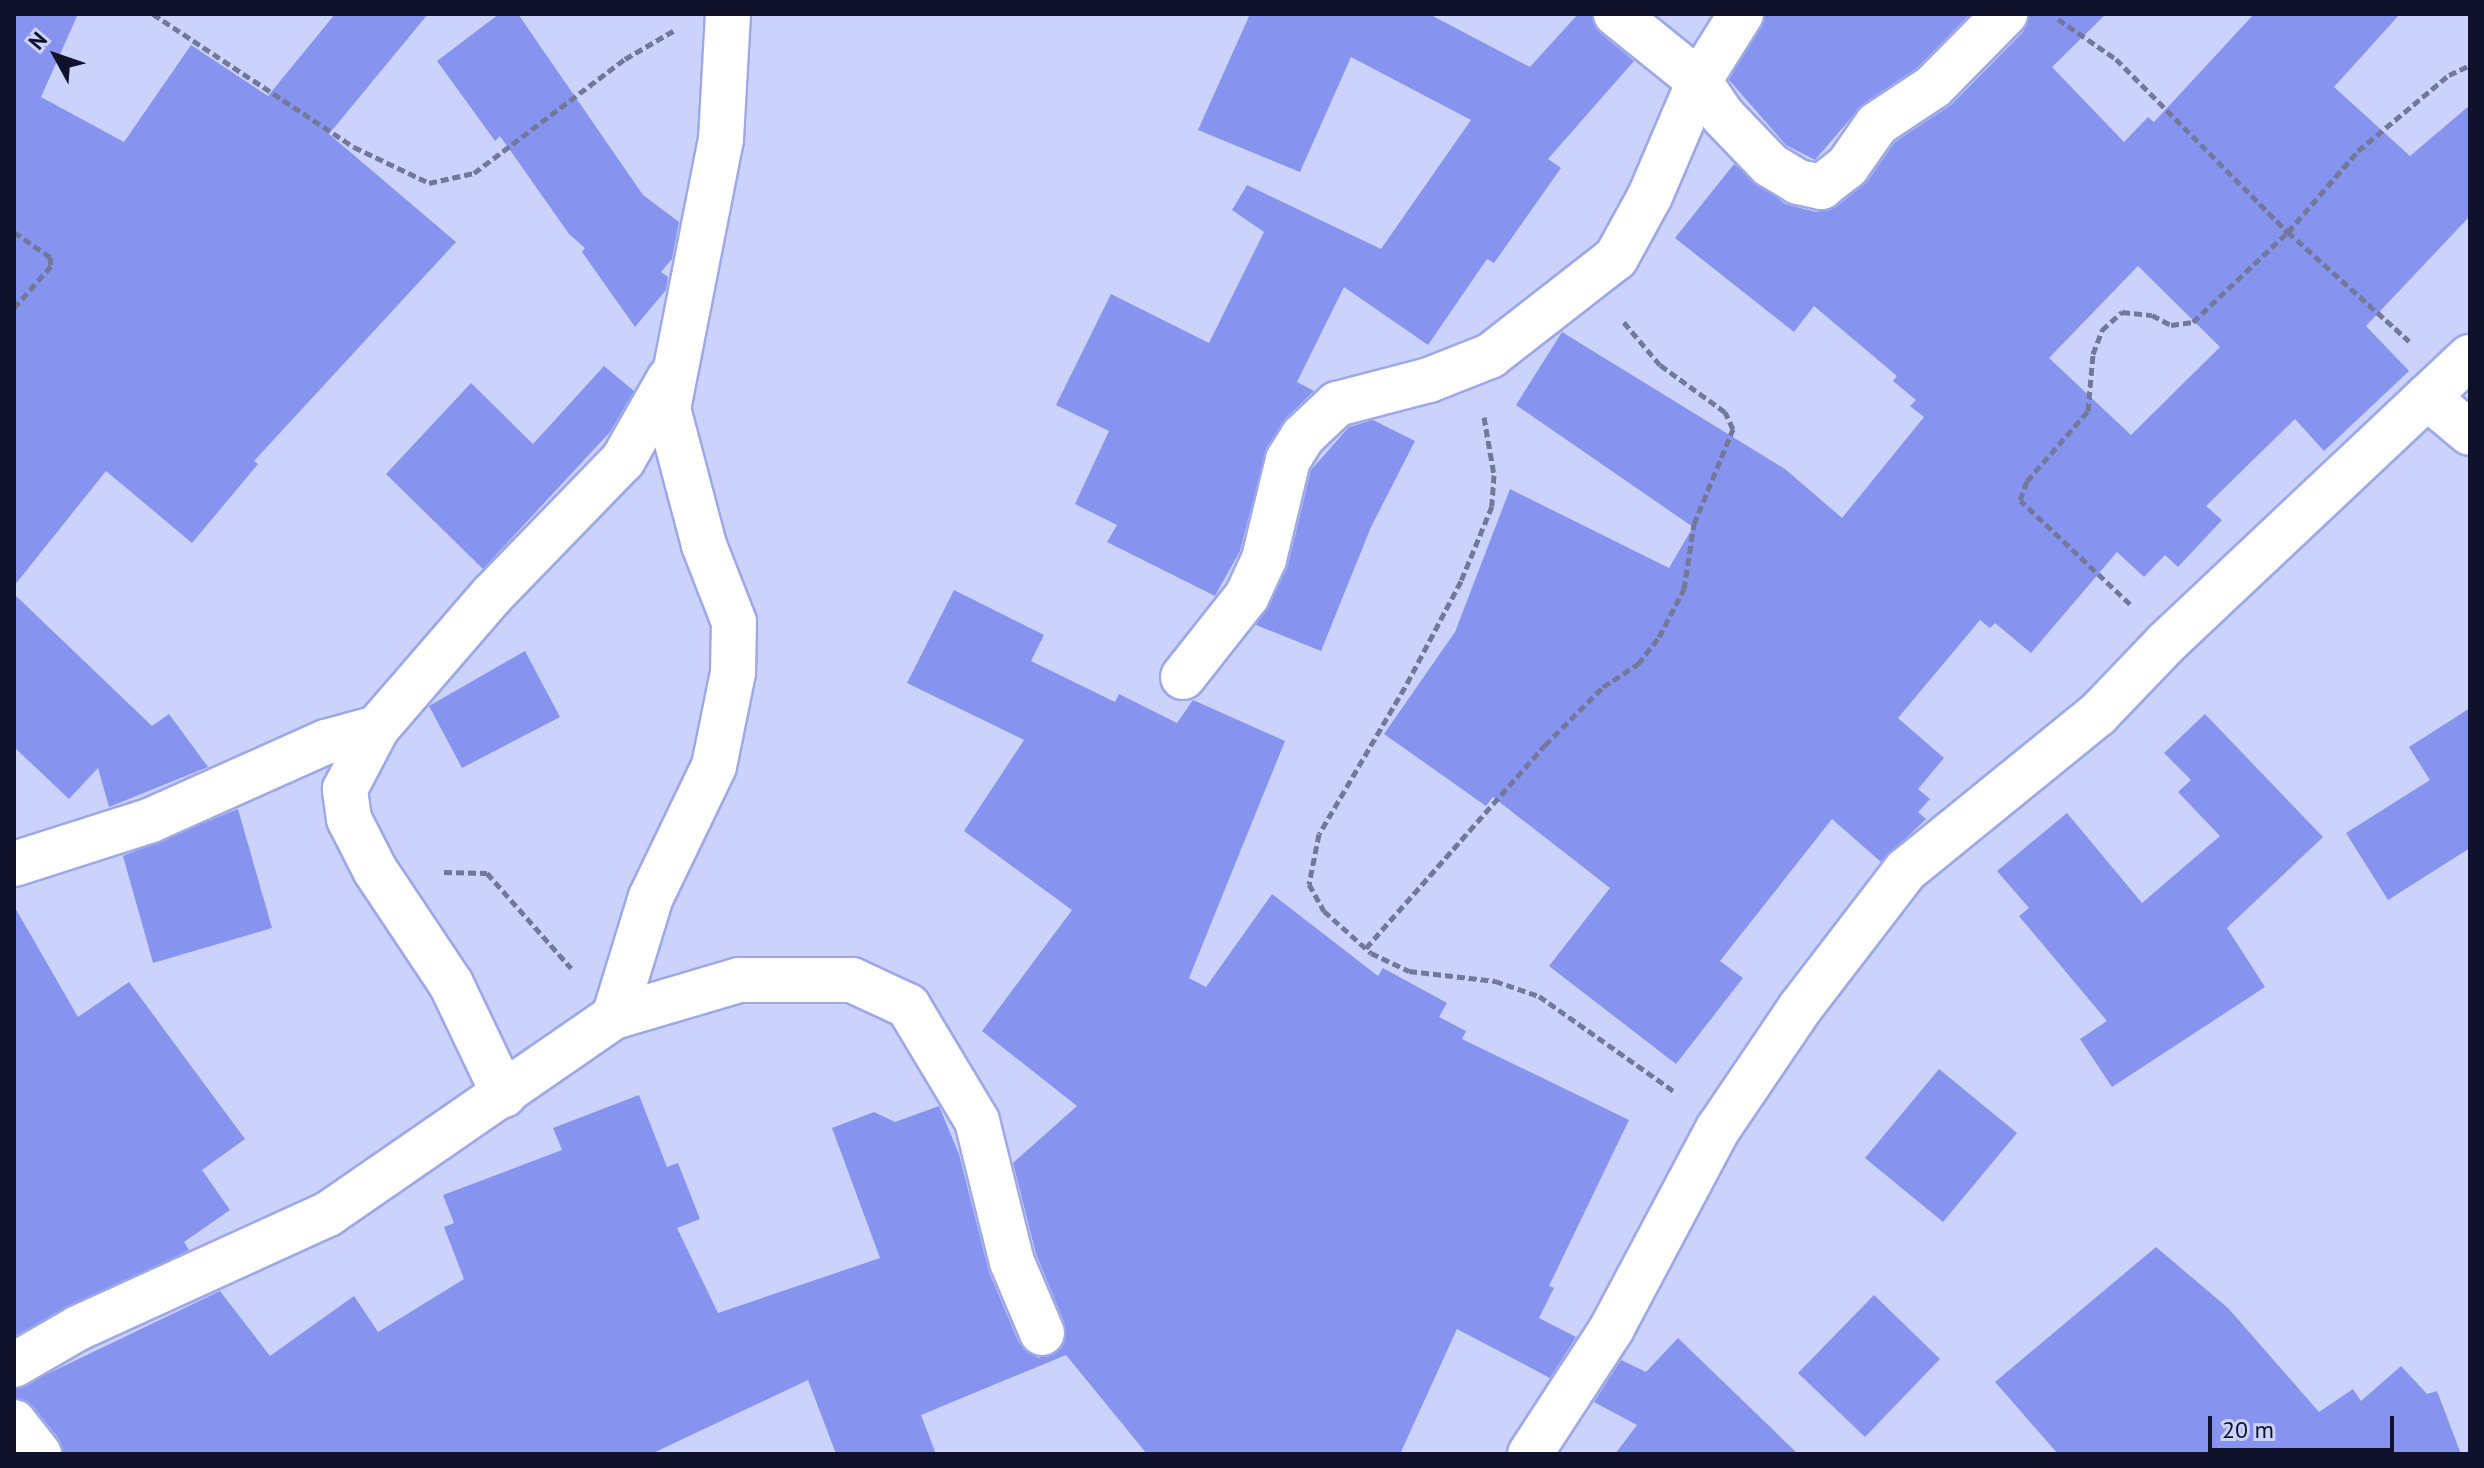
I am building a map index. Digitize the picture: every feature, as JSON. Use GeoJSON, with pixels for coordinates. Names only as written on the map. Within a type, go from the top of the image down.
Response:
{"type":"FeatureCollection","features":[{"type":"Feature","properties":{"kind":"street"},"geometry":{"type":"LineString","coordinates":[[614,1017],[651,897],[714,766],[733,673],[734,622],[704,545],[668,409],[721,139],[728,14]]}},
{"type":"Feature","properties":{"kind":"street"},"geometry":{"type":"LineString","coordinates":[[1616,14],[1699,81],[1723,116],[1770,165],[1798,182],[1821,187],[1847,167],[1877,124],[1933,87],[2005,14]]}},
{"type":"Feature","properties":{"kind":"street"},"geometry":{"type":"LineString","coordinates":[[1183,677],[1247,596],[1264,559],[1288,460],[1303,436],[1337,404],[1429,380],[1490,356],[1574,294],[1595,271],[1616,258],[1650,196],[1699,81],[1741,14]]}},
{"type":"Feature","properties":{"kind":"street"},"geometry":{"type":"LineString","coordinates":[[504,1095],[451,984],[375,870],[349,819],[345,789],[377,728],[492,595],[623,460],[652,416],[677,362]]}},
{"type":"Feature","properties":{"kind":"street"},"geometry":{"type":"LineString","coordinates":[[1530,1454],[1612,1328],[1718,1129],[1800,1008],[1906,870],[2098,714],[2166,643],[2448,377],[2470,433]]}},
{"type":"Feature","properties":{"kind":"street"},"geometry":{"type":"LineString","coordinates":[[14,864],[149,821],[326,742],[377,728]]}},
{"type":"Feature","properties":{"kind":"street"},"geometry":{"type":"LineString","coordinates":[[14,1365],[78,1328],[328,1214],[614,1017],[739,980],[852,980],[908,1006],[977,1121],[1012,1262],[1042,1333]]}},
{"type":"Feature","properties":{"kind":"street"},"geometry":{"type":"LineString","coordinates":[[14,1422],[39,1454]]}},
{"type":"Feature","properties":{"kind":"path"},"geometry":{"type":"LineString","coordinates":[[153,14],[354,147],[429,183],[474,173],[625,59],[681,27]]}},
{"type":"Feature","properties":{"kind":"path"},"geometry":{"type":"LineString","coordinates":[[2050,14],[2116,59],[2288,232],[2448,377]]}},
{"type":"Feature","properties":{"kind":"path"},"geometry":{"type":"LineString","coordinates":[[2166,643],[2020,500],[2027,481],[2088,411],[2093,354],[2102,330],[2122,312],[2152,315],[2171,325],[2193,322],[2288,232],[2358,151],[2449,75],[2470,65]]}},
{"type":"Feature","properties":{"kind":"path"},"geometry":{"type":"LineString","coordinates":[[14,232],[50,257],[51,266],[14,308]]}},
{"type":"Feature","properties":{"kind":"path"},"geometry":{"type":"LineString","coordinates":[[1366,948],[1545,745],[1603,687],[1638,664],[1659,637],[1684,589],[1694,524],[1733,429],[1725,412],[1660,365],[1634,336],[1595,271]]}},
{"type":"Feature","properties":{"kind":"path"},"geometry":{"type":"LineString","coordinates":[[1490,356],[1484,439],[1494,475],[1492,506],[1454,594],[1405,687],[1356,763],[1311,854],[1309,884],[1316,898],[1366,948],[1409,971],[1495,981],[1539,996],[1646,1068],[1718,1129]]}},
{"type":"Feature","properties":{"kind":"path"},"geometry":{"type":"LineString","coordinates":[[375,870],[487,873],[614,1017]]}},
{"type":"Feature","properties":{"kind":"building"},"geometry":{"type":"Polygon","coordinates":[[[14,14],[78,14],[41,97],[124,142],[191,45],[268,96],[335,14],[428,14],[329,134],[456,242],[254,461],[258,464],[192,543],[106,471],[14,586],[14,14]]]}},
{"type":"Feature","properties":{"kind":"building"},"geometry":{"type":"Polygon","coordinates":[[[499,14],[518,14],[643,195],[679,222],[672,259],[661,272],[668,277],[666,290],[635,327],[582,252],[585,248],[569,234],[500,136],[495,141],[437,61],[499,14]]]}},
{"type":"Feature","properties":{"kind":"building"},"geometry":{"type":"Polygon","coordinates":[[[1250,14],[1429,14],[1530,67],[1578,14],[1592,14],[1600,33],[1634,61],[1548,159],[1561,168],[1494,263],[1487,259],[1428,345],[1344,287],[1297,382],[1314,391],[1286,418],[1267,447],[1240,551],[1215,596],[1107,542],[1117,525],[1075,504],[1109,431],[1056,405],[1111,294],[1209,343],[1264,232],[1232,210],[1247,185],[1381,249],[1471,120],[1351,57],[1300,172],[1198,130],[1250,14]]]}},
{"type":"Feature","properties":{"kind":"building"},"geometry":{"type":"Polygon","coordinates":[[[1766,14],[1970,14],[1917,68],[1863,104],[1815,160],[1786,145],[1729,80],[1766,14]]]}},
{"type":"Feature","properties":{"kind":"building"},"geometry":{"type":"Polygon","coordinates":[[[2029,14],[2106,14],[2052,67],[2124,142],[2148,117],[2154,122],[2254,14],[2400,14],[2334,87],[2410,156],[2470,105],[2470,216],[2366,326],[2409,371],[2324,451],[2295,419],[2206,506],[2222,520],[2178,567],[2165,555],[2144,577],[2117,552],[2031,653],[1995,623],[1990,628],[1980,620],[1898,718],[1944,758],[1918,789],[1930,799],[1918,812],[1926,819],[1881,862],[1832,819],[1720,961],[1743,978],[1676,1064],[1549,966],[1610,888],[1493,797],[1486,806],[1384,734],[1455,632],[1510,489],[1669,568],[1693,527],[1516,405],[1562,332],[1785,469],[1842,518],[1924,417],[1910,406],[1916,400],[1893,381],[1897,376],[1814,306],[1794,332],[1675,238],[1734,164],[1785,204],[1816,212],[1836,207],[1867,182],[1895,142],[1951,105],[2023,32],[2029,14]],[[2138,266],[2049,358],[2131,435],[2220,347],[2138,266]]]}},
{"type":"Feature","properties":{"kind":"building"},"geometry":{"type":"Polygon","coordinates":[[[604,366],[634,391],[610,432],[483,569],[386,474],[471,383],[533,444],[604,366]]]}},
{"type":"Feature","properties":{"kind":"building"},"geometry":{"type":"Polygon","coordinates":[[[1373,420],[1415,441],[1371,527],[1321,651],[1256,625],[1287,569],[1311,470],[1349,427],[1373,420]]]}},
{"type":"Feature","properties":{"kind":"building"},"geometry":{"type":"Polygon","coordinates":[[[954,590],[1044,635],[1031,661],[1115,702],[1119,694],[1177,723],[1193,700],[1285,741],[1189,978],[1206,987],[1272,894],[1378,976],[1383,968],[1447,1003],[1439,1017],[1466,1031],[1462,1039],[1629,1120],[1549,1286],[1554,1288],[1539,1318],[1576,1337],[1550,1378],[1457,1329],[1400,1454],[1147,1454],[1066,1355],[921,1415],[936,1454],[836,1454],[808,1380],[651,1454],[63,1454],[59,1439],[33,1406],[14,1398],[14,1390],[220,1291],[270,1356],[354,1296],[378,1332],[464,1279],[444,1227],[454,1223],[443,1195],[562,1150],[553,1128],[639,1095],[667,1167],[678,1163],[700,1219],[677,1228],[718,1313],[880,1258],[832,1128],[874,1112],[895,1122],[939,1106],[959,1154],[989,1272],[1019,1343],[1038,1358],[1061,1349],[1065,1324],[1036,1254],[1013,1163],[1077,1106],[982,1031],[1072,910],[964,831],[1024,740],[907,683],[954,590]]]}},
{"type":"Feature","properties":{"kind":"building"},"geometry":{"type":"Polygon","coordinates":[[[14,594],[152,726],[169,714],[208,767],[109,807],[98,768],[69,799],[14,747],[14,594]]]}},
{"type":"Feature","properties":{"kind":"building"},"geometry":{"type":"Polygon","coordinates":[[[525,651],[560,717],[462,768],[429,706],[525,651]]]}},
{"type":"Feature","properties":{"kind":"building"},"geometry":{"type":"Polygon","coordinates":[[[2470,708],[2470,848],[2388,900],[2346,833],[2430,780],[2409,747],[2470,708]]]}},
{"type":"Feature","properties":{"kind":"building"},"geometry":{"type":"Polygon","coordinates":[[[2205,714],[2323,837],[2227,928],[2265,987],[2112,1087],[2080,1039],[2107,1021],[2019,916],[2029,908],[1997,871],[2067,813],[2142,903],[2220,836],[2178,792],[2191,780],[2164,753],[2205,714]]]}},
{"type":"Feature","properties":{"kind":"building"},"geometry":{"type":"Polygon","coordinates":[[[238,809],[272,928],[153,963],[123,856],[238,809]]]}},
{"type":"Feature","properties":{"kind":"building"},"geometry":{"type":"Polygon","coordinates":[[[14,906],[78,1017],[129,982],[245,1139],[202,1170],[230,1210],[184,1242],[189,1250],[14,1336],[14,906]]]}},
{"type":"Feature","properties":{"kind":"building"},"geometry":{"type":"Polygon","coordinates":[[[1939,1069],[2017,1133],[1943,1222],[1865,1158],[1939,1069]]]}},
{"type":"Feature","properties":{"kind":"building"},"geometry":{"type":"Polygon","coordinates":[[[2156,1247],[2228,1308],[2319,1412],[2353,1389],[2361,1401],[2401,1366],[2427,1394],[2437,1391],[2461,1454],[2058,1454],[1995,1382],[2156,1247]]]}},
{"type":"Feature","properties":{"kind":"building"},"geometry":{"type":"Polygon","coordinates":[[[1874,1295],[1940,1359],[1865,1437],[1798,1373],[1874,1295]]]}},
{"type":"Feature","properties":{"kind":"building"},"geometry":{"type":"Polygon","coordinates":[[[1678,1338],[1798,1454],[1615,1454],[1637,1425],[1594,1402],[1621,1360],[1646,1372],[1678,1338]]]}}]}
